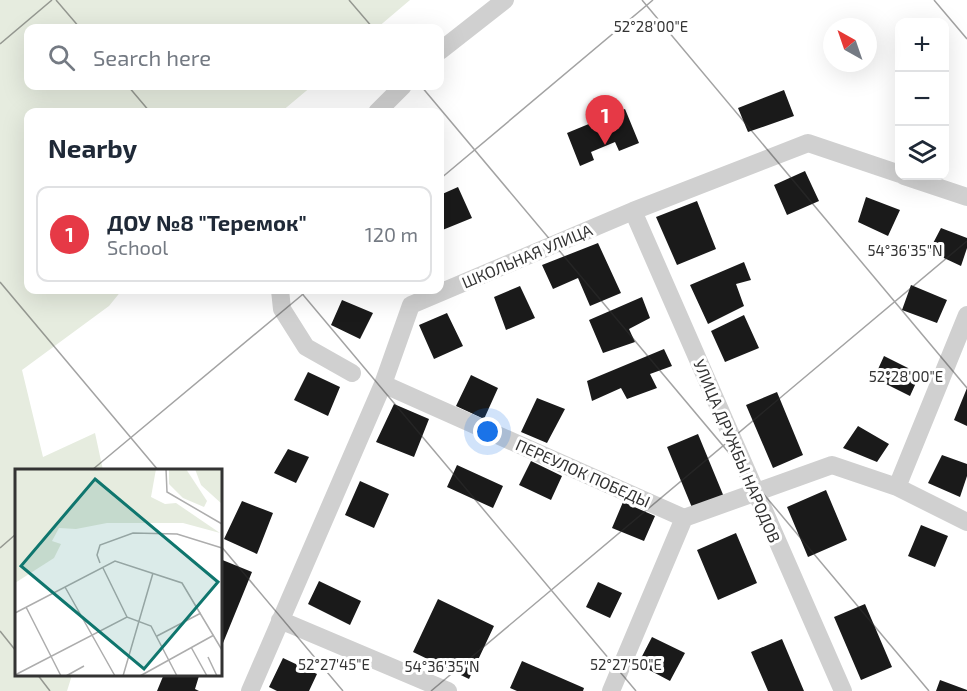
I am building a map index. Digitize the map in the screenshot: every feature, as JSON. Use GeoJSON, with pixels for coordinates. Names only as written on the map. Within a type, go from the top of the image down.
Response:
{"type":"FeatureCollection","features":[{"type":"Feature","properties":{"kind":"street"},"geometry":{"type":"LineString","coordinates":[[444,48],[505,0]]}},
{"type":"Feature","properties":{"kind":"street"},"geometry":{"type":"LineString","coordinates":[[381,108],[399,90]]}},
{"type":"Feature","properties":{"kind":"street","name":"ШКОЛЬНАЯ УЛИЦА"},"geometry":{"type":"LineString","coordinates":[[444,291],[633,211],[808,143],[895,172]]}},
{"type":"Feature","properties":{"kind":"street"},"geometry":{"type":"LineString","coordinates":[[917,180],[967,196]]}},
{"type":"Feature","properties":{"kind":"street","name":"УЛИЦА ДРУЖБЫ НАРОДОВ"},"geometry":{"type":"LineString","coordinates":[[633,211],[754,493],[843,691]]}},
{"type":"Feature","properties":{"kind":"street"},"geometry":{"type":"LineString","coordinates":[[280,294],[282,309],[306,347],[352,373]]}},
{"type":"Feature","properties":{"kind":"street","name":"ШКОЛЬНАЯ УЛИЦА"},"geometry":{"type":"LineString","coordinates":[[250,691],[383,384],[411,305],[437,294]]}},
{"type":"Feature","properties":{"kind":"street"},"geometry":{"type":"LineString","coordinates":[[897,487],[967,315]]}},
{"type":"Feature","properties":{"kind":"street","name":"ПЕРЕУЛОК ПОБЕДЫ"},"geometry":{"type":"LineString","coordinates":[[383,384],[684,518]]}},
{"type":"Feature","properties":{"kind":"street"},"geometry":{"type":"LineString","coordinates":[[611,691],[684,518],[832,465],[897,487],[967,522]]}},
{"type":"Feature","properties":{"kind":"street"},"geometry":{"type":"LineString","coordinates":[[280,620],[448,691]]}},
{"type":"Feature","properties":{"kind":"shaded area"},"geometry":{"type":"Polygon","coordinates":[[[0,0],[410,0],[382,24],[24,24],[24,90],[307,90],[286,108],[24,108],[24,294],[119,294],[109,306],[22,370],[43,457],[95,433],[103,469],[15,469],[15,676],[72,676],[67,691],[0,691],[0,0]]]}},
{"type":"Feature","properties":{"kind":"building"},"geometry":{"type":"Polygon","coordinates":[[[784,90],[794,116],[748,132],[738,108],[784,90]]]}},
{"type":"Feature","properties":{"kind":"building"},"geometry":{"type":"Polygon","coordinates":[[[625,109],[639,143],[619,151],[615,142],[591,152],[594,160],[580,166],[567,133],[625,109]]]}},
{"type":"Feature","properties":{"kind":"building"},"geometry":{"type":"Polygon","coordinates":[[[805,171],[819,201],[787,215],[774,185],[805,171]]]}},
{"type":"Feature","properties":{"kind":"building"},"geometry":{"type":"Polygon","coordinates":[[[458,187],[472,218],[444,229],[444,193],[458,187]]]}},
{"type":"Feature","properties":{"kind":"building"},"geometry":{"type":"Polygon","coordinates":[[[866,197],[900,210],[888,236],[858,222],[866,197]]]}},
{"type":"Feature","properties":{"kind":"building"},"geometry":{"type":"Polygon","coordinates":[[[697,201],[716,249],[677,265],[656,217],[697,201]]]}},
{"type":"Feature","properties":{"kind":"building"},"geometry":{"type":"Polygon","coordinates":[[[941,228],[967,238],[967,248],[961,266],[929,251],[941,228]]]}},
{"type":"Feature","properties":{"kind":"building"},"geometry":{"type":"Polygon","coordinates":[[[598,243],[621,293],[590,306],[578,278],[553,289],[542,265],[598,243]]]}},
{"type":"Feature","properties":{"kind":"building"},"geometry":{"type":"Polygon","coordinates":[[[744,262],[751,280],[736,284],[744,306],[708,324],[690,285],[744,262]]]}},
{"type":"Feature","properties":{"kind":"building"},"geometry":{"type":"Polygon","coordinates":[[[911,285],[947,300],[937,323],[902,310],[911,285]]]}},
{"type":"Feature","properties":{"kind":"building"},"geometry":{"type":"Polygon","coordinates":[[[520,286],[535,318],[506,330],[494,297],[520,286]]]}},
{"type":"Feature","properties":{"kind":"building"},"geometry":{"type":"Polygon","coordinates":[[[642,297],[650,318],[629,329],[635,342],[603,353],[589,320],[642,297]]]}},
{"type":"Feature","properties":{"kind":"building"},"geometry":{"type":"Polygon","coordinates":[[[342,300],[373,313],[360,339],[331,325],[342,300]]]}},
{"type":"Feature","properties":{"kind":"building"},"geometry":{"type":"Polygon","coordinates":[[[447,313],[463,346],[434,359],[419,325],[447,313]]]}},
{"type":"Feature","properties":{"kind":"building"},"geometry":{"type":"Polygon","coordinates":[[[744,315],[759,348],[725,362],[711,331],[744,315]]]}},
{"type":"Feature","properties":{"kind":"building"},"geometry":{"type":"Polygon","coordinates":[[[664,349],[672,366],[650,374],[657,388],[627,399],[621,388],[592,401],[587,381],[664,349]]]}},
{"type":"Feature","properties":{"kind":"building"},"geometry":{"type":"Polygon","coordinates":[[[884,356],[920,374],[910,396],[874,378],[884,356]]]}},
{"type":"Feature","properties":{"kind":"building"},"geometry":{"type":"Polygon","coordinates":[[[308,372],[340,387],[328,416],[294,400],[308,372]]]}},
{"type":"Feature","properties":{"kind":"building"},"geometry":{"type":"Polygon","coordinates":[[[471,375],[498,388],[484,419],[456,406],[471,375]]]}},
{"type":"Feature","properties":{"kind":"building"},"geometry":{"type":"Polygon","coordinates":[[[967,388],[967,426],[954,420],[967,388]]]}},
{"type":"Feature","properties":{"kind":"building"},"geometry":{"type":"Polygon","coordinates":[[[777,392],[803,455],[773,468],[746,405],[777,392]]]}},
{"type":"Feature","properties":{"kind":"building"},"geometry":{"type":"Polygon","coordinates":[[[537,398],[565,409],[547,443],[521,432],[537,398]]]}},
{"type":"Feature","properties":{"kind":"building"},"geometry":{"type":"Polygon","coordinates":[[[394,404],[429,419],[414,457],[376,442],[394,404]]]}},
{"type":"Feature","properties":{"kind":"building"},"geometry":{"type":"Polygon","coordinates":[[[858,426],[889,444],[877,462],[843,448],[858,426]]]}},
{"type":"Feature","properties":{"kind":"building"},"geometry":{"type":"Polygon","coordinates":[[[698,434],[724,497],[693,510],[667,447],[698,434]]]}},
{"type":"Feature","properties":{"kind":"building"},"geometry":{"type":"Polygon","coordinates":[[[288,449],[309,457],[296,483],[274,473],[288,449]]]}},
{"type":"Feature","properties":{"kind":"building"},"geometry":{"type":"Polygon","coordinates":[[[942,455],[967,464],[967,476],[960,497],[928,483],[942,455]]]}},
{"type":"Feature","properties":{"kind":"building"},"geometry":{"type":"Polygon","coordinates":[[[531,461],[562,476],[551,500],[519,485],[531,461]]]}},
{"type":"Feature","properties":{"kind":"building"},"geometry":{"type":"Polygon","coordinates":[[[457,465],[503,486],[493,508],[447,487],[457,465]]]}},
{"type":"Feature","properties":{"kind":"building"},"geometry":{"type":"Polygon","coordinates":[[[360,481],[389,494],[374,528],[345,515],[360,481]]]}},
{"type":"Feature","properties":{"kind":"building"},"geometry":{"type":"Polygon","coordinates":[[[826,490],[847,540],[808,557],[787,507],[826,490]]]}},
{"type":"Feature","properties":{"kind":"building"},"geometry":{"type":"Polygon","coordinates":[[[242,501],[273,513],[257,554],[224,539],[242,501]]]}},
{"type":"Feature","properties":{"kind":"building"},"geometry":{"type":"Polygon","coordinates":[[[623,502],[655,516],[644,541],[612,528],[623,502]]]}},
{"type":"Feature","properties":{"kind":"building"},"geometry":{"type":"Polygon","coordinates":[[[921,525],[948,536],[935,567],[908,556],[921,525]]]}},
{"type":"Feature","properties":{"kind":"building"},"geometry":{"type":"Polygon","coordinates":[[[736,533],[757,583],[718,600],[697,550],[736,533]]]}},
{"type":"Feature","properties":{"kind":"building"},"geometry":{"type":"Polygon","coordinates":[[[222,560],[252,572],[222,646],[222,560]]]}},
{"type":"Feature","properties":{"kind":"building"},"geometry":{"type":"Polygon","coordinates":[[[319,581],[361,601],[350,625],[308,604],[319,581]]]}},
{"type":"Feature","properties":{"kind":"building"},"geometry":{"type":"Polygon","coordinates":[[[598,582],[622,593],[610,618],[586,607],[598,582]]]}},
{"type":"Feature","properties":{"kind":"building"},"geometry":{"type":"Polygon","coordinates":[[[438,599],[494,626],[469,679],[413,652],[438,599]]]}},
{"type":"Feature","properties":{"kind":"building"},"geometry":{"type":"Polygon","coordinates":[[[865,604],[892,667],[861,680],[834,617],[865,604]]]}},
{"type":"Feature","properties":{"kind":"building"},"geometry":{"type":"Polygon","coordinates":[[[652,637],[685,653],[670,681],[638,664],[652,637]]]}},
{"type":"Feature","properties":{"kind":"building"},"geometry":{"type":"Polygon","coordinates":[[[782,639],[804,691],[768,691],[751,652],[782,639]]]}},
{"type":"Feature","properties":{"kind":"building"},"geometry":{"type":"Polygon","coordinates":[[[283,658],[317,674],[309,691],[277,691],[269,687],[283,658]]]}},
{"type":"Feature","properties":{"kind":"building"},"geometry":{"type":"Polygon","coordinates":[[[522,661],[584,688],[583,691],[517,691],[510,688],[522,661]]]}},
{"type":"Feature","properties":{"kind":"building"},"geometry":{"type":"Polygon","coordinates":[[[163,676],[199,676],[195,689],[199,691],[157,691],[163,676]]]}},
{"type":"Feature","properties":{"kind":"building"},"geometry":{"type":"Polygon","coordinates":[[[940,680],[967,690],[967,691],[936,691],[940,680]]]}},
{"type":"Feature","properties":{"kind":"place","name":"ДОУ №8 \"Теремок\""},"geometry":{"type":"Point","coordinates":[605,145]}}]}
